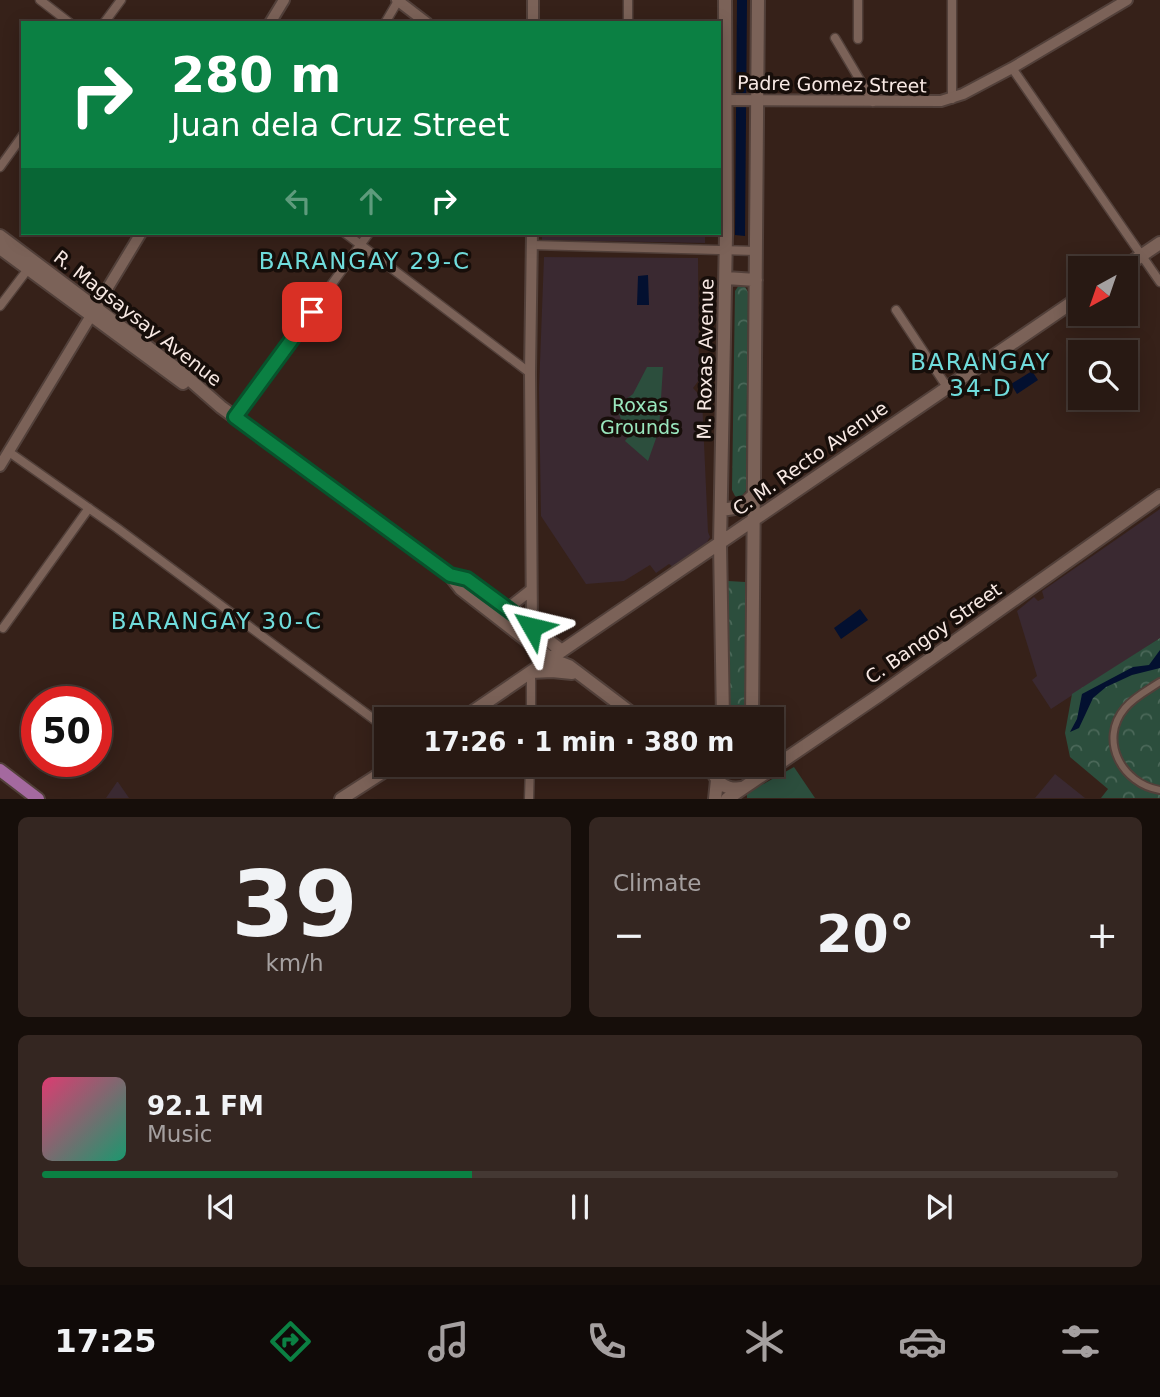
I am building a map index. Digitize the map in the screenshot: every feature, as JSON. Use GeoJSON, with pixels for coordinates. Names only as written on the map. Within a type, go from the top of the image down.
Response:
{"type":"FeatureCollection","features":[{"type":"Feature","properties":{"kind":"main road","name":"M. Roxas Avenue"},"geometry":{"type":"LineString","coordinates":[[725,0],[756,251],[752,707]]}},
{"type":"Feature","properties":{"kind":"main road","name":"M. Roxas Avenue"},"geometry":{"type":"LineString","coordinates":[[723,707],[720,544],[726,250],[736,100],[758,0]]}},
{"type":"Feature","properties":{"kind":"main road","name":"R. Magsaysay Avenue"},"geometry":{"type":"LineString","coordinates":[[0,236],[176,379],[219,405],[450,575],[461,589],[551,659],[569,666]]}},
{"type":"Feature","properties":{"kind":"main road"},"geometry":{"type":"LineString","coordinates":[[1138,258],[1160,243]]}},
{"type":"Feature","properties":{"kind":"main road","name":"R. Magsaysay Avenue"},"geometry":{"type":"LineString","coordinates":[[0,248],[27,270],[93,312]]}},
{"type":"Feature","properties":{"kind":"main road"},"geometry":{"type":"LineString","coordinates":[[726,278],[756,280]]}},
{"type":"Feature","properties":{"kind":"main road","name":"C. M. Recto Avenue"},"geometry":{"type":"LineString","coordinates":[[480,707],[1068,305]]}},
{"type":"Feature","properties":{"kind":"main road"},"geometry":{"type":"LineString","coordinates":[[721,510],[741,507],[755,494]]}},
{"type":"Feature","properties":{"kind":"main road","name":"C. Bangoy Street"},"geometry":{"type":"LineString","coordinates":[[727,799],[878,696],[1160,496]]}},
{"type":"Feature","properties":{"kind":"main road","name":"R. Magsaysay Avenue"},"geometry":{"type":"LineString","coordinates":[[450,575],[467,579],[562,651]]}},
{"type":"Feature","properties":{"kind":"main road"},"geometry":{"type":"LineString","coordinates":[[531,643],[535,659],[533,671],[559,671],[580,675]]}},
{"type":"Feature","properties":{"kind":"main road"},"geometry":{"type":"LineString","coordinates":[[562,651],[569,666],[623,707]]}},
{"type":"Feature","properties":{"kind":"main road"},"geometry":{"type":"LineString","coordinates":[[0,770],[38,799]]}},
{"type":"Feature","properties":{"kind":"main road"},"geometry":{"type":"LineString","coordinates":[[341,799],[375,777]]}},
{"type":"Feature","properties":{"kind":"main road"},"geometry":{"type":"LineString","coordinates":[[715,799],[716,777]]}},
{"type":"Feature","properties":{"kind":"main road"},"geometry":{"type":"LineString","coordinates":[[717,780],[729,788],[743,788]]}},
{"type":"Feature","properties":{"kind":"street"},"geometry":{"type":"LineString","coordinates":[[40,0],[67,21]]}},
{"type":"Feature","properties":{"kind":"street"},"geometry":{"type":"LineString","coordinates":[[105,21],[121,0]]}},
{"type":"Feature","properties":{"kind":"street"},"geometry":{"type":"LineString","coordinates":[[271,21],[284,0]]}},
{"type":"Feature","properties":{"kind":"street"},"geometry":{"type":"LineString","coordinates":[[386,21],[397,0],[424,21]]}},
{"type":"Feature","properties":{"kind":"street"},"geometry":{"type":"LineString","coordinates":[[531,20],[533,0]]}},
{"type":"Feature","properties":{"kind":"street"},"geometry":{"type":"LineString","coordinates":[[628,0],[628,21]]}},
{"type":"Feature","properties":{"kind":"street"},"geometry":{"type":"LineString","coordinates":[[858,39],[859,0]]}},
{"type":"Feature","properties":{"kind":"street"},"geometry":{"type":"LineString","coordinates":[[952,0],[952,99]]}},
{"type":"Feature","properties":{"kind":"street","name":"Padre Gomez Street"},"geometry":{"type":"LineString","coordinates":[[736,100],[936,102],[952,99],[1012,68],[1127,0]]}},
{"type":"Feature","properties":{"kind":"street"},"geometry":{"type":"LineString","coordinates":[[835,37],[873,102]]}},
{"type":"Feature","properties":{"kind":"street"},"geometry":{"type":"LineString","coordinates":[[1012,68],[1160,282]]}},
{"type":"Feature","properties":{"kind":"street"},"geometry":{"type":"LineString","coordinates":[[0,167],[21,138]]}},
{"type":"Feature","properties":{"kind":"street"},"geometry":{"type":"LineString","coordinates":[[0,466],[140,235]]}},
{"type":"Feature","properties":{"kind":"street"},"geometry":{"type":"LineString","coordinates":[[348,235],[530,373]]}},
{"type":"Feature","properties":{"kind":"street"},"geometry":{"type":"LineString","coordinates":[[235,417],[367,235]]}},
{"type":"Feature","properties":{"kind":"street"},"geometry":{"type":"LineString","coordinates":[[532,235],[532,627]]}},
{"type":"Feature","properties":{"kind":"street"},"geometry":{"type":"LineString","coordinates":[[532,245],[756,251]]}},
{"type":"Feature","properties":{"kind":"street"},"geometry":{"type":"LineString","coordinates":[[0,306],[27,270]]}},
{"type":"Feature","properties":{"kind":"street"},"geometry":{"type":"LineString","coordinates":[[896,310],[947,387]]}},
{"type":"Feature","properties":{"kind":"street"},"geometry":{"type":"LineString","coordinates":[[9,452],[374,719]]}},
{"type":"Feature","properties":{"kind":"street"},"geometry":{"type":"LineString","coordinates":[[3,628],[89,508]]}},
{"type":"Feature","properties":{"kind":"street"},"geometry":{"type":"LineString","coordinates":[[507,609],[531,590]]}},
{"type":"Feature","properties":{"kind":"street"},"geometry":{"type":"LineString","coordinates":[[532,707],[533,671]]}},
{"type":"Feature","properties":{"kind":"street"},"geometry":{"type":"LineString","coordinates":[[1160,682],[1126,706],[1116,722],[1113,740],[1117,759],[1127,774],[1142,785],[1160,790]]}},
{"type":"Feature","properties":{"kind":"street"},"geometry":{"type":"LineString","coordinates":[[529,799],[530,777]]}},
{"type":"Feature","properties":{"kind":"shaded area"},"geometry":{"type":"Polygon","coordinates":[[[542,235],[705,235],[705,243],[542,240],[542,235]]]}},
{"type":"Feature","properties":{"kind":"shaded area"},"geometry":{"type":"Polygon","coordinates":[[[544,257],[698,258],[699,380],[693,388],[702,398],[710,537],[685,564],[673,567],[669,564],[656,573],[650,565],[624,581],[586,584],[541,516],[539,389],[544,257]]]}},
{"type":"Feature","properties":{"kind":"shaded area"},"geometry":{"type":"Polygon","coordinates":[[[1160,509],[1160,638],[1051,709],[1032,680],[1037,676],[1017,611],[1034,597],[1038,601],[1044,598],[1042,591],[1160,509]]]}},
{"type":"Feature","properties":{"kind":"shaded area"},"geometry":{"type":"Polygon","coordinates":[[[1055,774],[1085,798],[1035,798],[1055,774]]]}},
{"type":"Feature","properties":{"kind":"shaded area"},"geometry":{"type":"Polygon","coordinates":[[[117,782],[129,798],[106,798],[117,782]]]}},
{"type":"Feature","properties":{"kind":"green space"},"geometry":{"type":"Polygon","coordinates":[[[739,285],[744,285],[748,292],[746,491],[740,498],[735,496],[732,490],[735,291],[739,285]]]}},
{"type":"Feature","properties":{"kind":"green space","name":"Roxas Grounds"},"geometry":{"type":"Polygon","coordinates":[[[647,367],[663,367],[659,430],[648,461],[625,441],[628,437],[619,414],[647,367]]]}},
{"type":"Feature","properties":{"kind":"green space"},"geometry":{"type":"Polygon","coordinates":[[[728,581],[745,582],[745,707],[728,707],[728,581]]]}},
{"type":"Feature","properties":{"kind":"green space"},"geometry":{"type":"Polygon","coordinates":[[[1160,638],[1160,798],[1101,798],[1108,789],[1070,757],[1065,733],[1072,694],[1160,638]]]}},
{"type":"Feature","properties":{"kind":"green space"},"geometry":{"type":"Polygon","coordinates":[[[794,767],[815,798],[747,798],[747,793],[776,777],[784,777],[784,773],[794,767]]]}},
{"type":"Feature","properties":{"kind":"water"},"geometry":{"type":"Polygon","coordinates":[[[737,0],[747,0],[745,236],[735,235],[737,0]]]}},
{"type":"Feature","properties":{"kind":"water"},"geometry":{"type":"Polygon","coordinates":[[[648,275],[649,305],[637,305],[638,276],[648,275]]]}},
{"type":"Feature","properties":{"kind":"water"},"geometry":{"type":"Polygon","coordinates":[[[1032,371],[1038,380],[1017,394],[1011,384],[1032,371]]]}},
{"type":"Feature","properties":{"kind":"water"},"geometry":{"type":"Polygon","coordinates":[[[860,609],[868,620],[841,639],[834,628],[860,609]]]}},
{"type":"Feature","properties":{"kind":"water"},"geometry":{"type":"Polygon","coordinates":[[[1160,650],[1160,668],[1132,675],[1106,687],[1093,698],[1079,728],[1070,732],[1077,719],[1082,694],[1133,667],[1149,665],[1160,650]]]}},
{"type":"Feature","properties":{"kind":"district","name":"BARANGAY 29-C"},"geometry":{"type":"Point","coordinates":[365,261]}},
{"type":"Feature","properties":{"kind":"district","name":"BARANGAY 34-D"},"geometry":{"type":"Point","coordinates":[981,375]}},
{"type":"Feature","properties":{"kind":"district","name":"BARANGAY 30-C"},"geometry":{"type":"Point","coordinates":[217,621]}},
{"type":"Feature","properties":{"kind":"route"},"geometry":{"type":"LineString","coordinates":[[312,312],[235,417],[450,575],[467,579],[532,627]]}}]}
